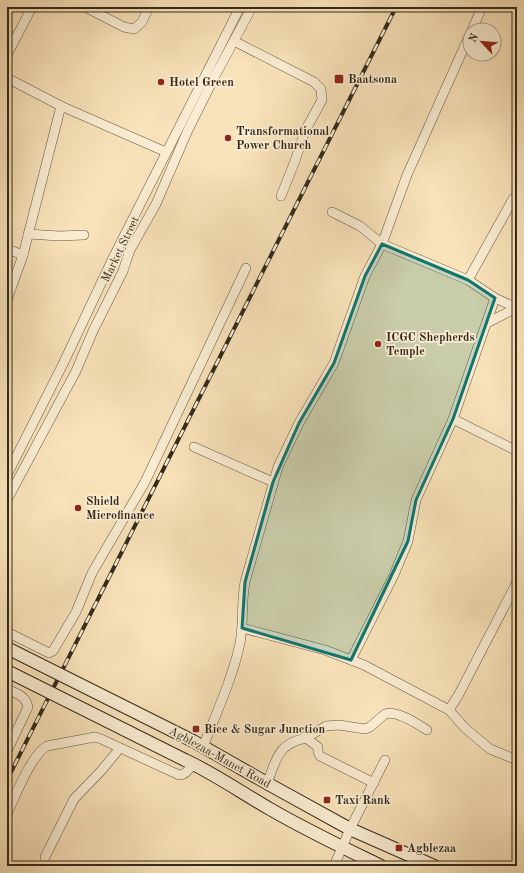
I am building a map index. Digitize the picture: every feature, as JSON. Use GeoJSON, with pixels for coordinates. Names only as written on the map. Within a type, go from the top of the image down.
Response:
{"type":"FeatureCollection","features":[{"type":"Feature","properties":{"kind":"main road","name":"Agblezaa-Manet Road"},"geometry":{"type":"LineString","coordinates":[[7,648],[198,744],[350,829],[434,866]]}},
{"type":"Feature","properties":{"kind":"main road","name":"Agblezaa-Manet Road"},"geometry":{"type":"LineString","coordinates":[[7,670],[189,762],[271,810],[381,866]]}},
{"type":"Feature","properties":{"kind":"street"},"geometry":{"type":"LineString","coordinates":[[7,55],[32,7]]}},
{"type":"Feature","properties":{"kind":"street"},"geometry":{"type":"LineString","coordinates":[[85,7],[124,27],[134,28],[142,22],[149,7]]}},
{"type":"Feature","properties":{"kind":"street","name":"Market Street"},"geometry":{"type":"LineString","coordinates":[[7,475],[64,362],[113,258],[240,7]]}},
{"type":"Feature","properties":{"kind":"street","name":"Market Street"},"geometry":{"type":"LineString","coordinates":[[7,500],[76,372],[93,331],[123,271],[130,250],[156,204],[188,130],[252,7]]}},
{"type":"Feature","properties":{"kind":"street"},"geometry":{"type":"LineString","coordinates":[[475,22],[482,7]]}},
{"type":"Feature","properties":{"kind":"street"},"geometry":{"type":"LineString","coordinates":[[234,41],[314,82],[321,90],[322,100],[305,131],[281,196]]}},
{"type":"Feature","properties":{"kind":"street"},"geometry":{"type":"LineString","coordinates":[[198,744],[236,659],[242,628],[242,595],[278,467],[299,423],[334,362],[365,276],[382,244],[407,175],[462,52]]}},
{"type":"Feature","properties":{"kind":"street"},"geometry":{"type":"LineString","coordinates":[[7,78],[61,106],[166,152]]}},
{"type":"Feature","properties":{"kind":"street"},"geometry":{"type":"LineString","coordinates":[[7,300],[23,255],[61,106]]}},
{"type":"Feature","properties":{"kind":"street"},"geometry":{"type":"LineString","coordinates":[[468,280],[513,199],[517,195]]}},
{"type":"Feature","properties":{"kind":"street"},"geometry":{"type":"LineString","coordinates":[[332,212],[360,226],[382,244],[468,280],[495,298],[517,308]]}},
{"type":"Feature","properties":{"kind":"street"},"geometry":{"type":"LineString","coordinates":[[28,234],[59,236],[84,235]]}},
{"type":"Feature","properties":{"kind":"street"},"geometry":{"type":"LineString","coordinates":[[7,249],[23,255]]}},
{"type":"Feature","properties":{"kind":"street"},"geometry":{"type":"LineString","coordinates":[[7,632],[48,653],[53,651],[76,612],[92,573],[145,482],[246,268]]}},
{"type":"Feature","properties":{"kind":"street"},"geometry":{"type":"LineString","coordinates":[[351,660],[394,575],[408,541],[416,500],[453,419],[495,298]]}},
{"type":"Feature","properties":{"kind":"street"},"geometry":{"type":"LineString","coordinates":[[487,323],[517,308]]}},
{"type":"Feature","properties":{"kind":"street"},"geometry":{"type":"LineString","coordinates":[[453,419],[517,451]]}},
{"type":"Feature","properties":{"kind":"street"},"geometry":{"type":"LineString","coordinates":[[194,447],[273,482]]}},
{"type":"Feature","properties":{"kind":"street"},"geometry":{"type":"LineString","coordinates":[[449,710],[458,696],[517,582]]}},
{"type":"Feature","properties":{"kind":"street"},"geometry":{"type":"LineString","coordinates":[[242,628],[325,650],[364,665],[449,710],[465,728],[490,749],[517,760]]}},
{"type":"Feature","properties":{"kind":"street"},"geometry":{"type":"LineString","coordinates":[[7,689],[22,696],[27,702],[28,707],[7,751]]}},
{"type":"Feature","properties":{"kind":"street"},"geometry":{"type":"LineString","coordinates":[[267,783],[280,751],[326,726],[339,725],[365,729],[370,727],[388,713],[398,714],[428,730]]}},
{"type":"Feature","properties":{"kind":"street"},"geometry":{"type":"LineString","coordinates":[[7,814],[34,759],[40,750],[47,746],[95,738],[101,739],[179,775],[183,775],[186,772],[189,762]]}},
{"type":"Feature","properties":{"kind":"street"},"geometry":{"type":"LineString","coordinates":[[306,738],[318,747],[320,756],[374,783]]}},
{"type":"Feature","properties":{"kind":"street"},"geometry":{"type":"LineString","coordinates":[[45,857],[74,799],[102,770],[120,748]]}},
{"type":"Feature","properties":{"kind":"street"},"geometry":{"type":"LineString","coordinates":[[334,866],[350,829],[385,760]]}},
{"type":"Feature","properties":{"kind":"highlighted area"},"geometry":{"type":"Polygon","coordinates":[[[382,244],[468,280],[495,298],[453,419],[416,500],[408,541],[351,660],[242,628],[245,582],[273,482],[299,423],[334,363],[365,276],[382,244]]]}},
{"type":"Feature","properties":{"kind":"railway"},"geometry":{"type":"LineString","coordinates":[[7,780],[396,7]]}},
{"type":"Feature","properties":{"kind":"place","name":"Baatsona"},"geometry":{"type":"Point","coordinates":[339,79]}},
{"type":"Feature","properties":{"kind":"place","name":"Hotel Green"},"geometry":{"type":"Point","coordinates":[161,82]}},
{"type":"Feature","properties":{"kind":"place","name":"Transformational Power Church"},"geometry":{"type":"Point","coordinates":[228,138]}},
{"type":"Feature","properties":{"kind":"place","name":"ICGC Shepherds Temple"},"geometry":{"type":"Point","coordinates":[378,344]}},
{"type":"Feature","properties":{"kind":"place","name":"Shield Microfinance"},"geometry":{"type":"Point","coordinates":[78,508]}},
{"type":"Feature","properties":{"kind":"place","name":"Rice & Sugar Junction"},"geometry":{"type":"Point","coordinates":[196,729]}},
{"type":"Feature","properties":{"kind":"place","name":"Taxi Rank"},"geometry":{"type":"Point","coordinates":[327,800]}},
{"type":"Feature","properties":{"kind":"place","name":"Agblezaa"},"geometry":{"type":"Point","coordinates":[399,848]}}]}
